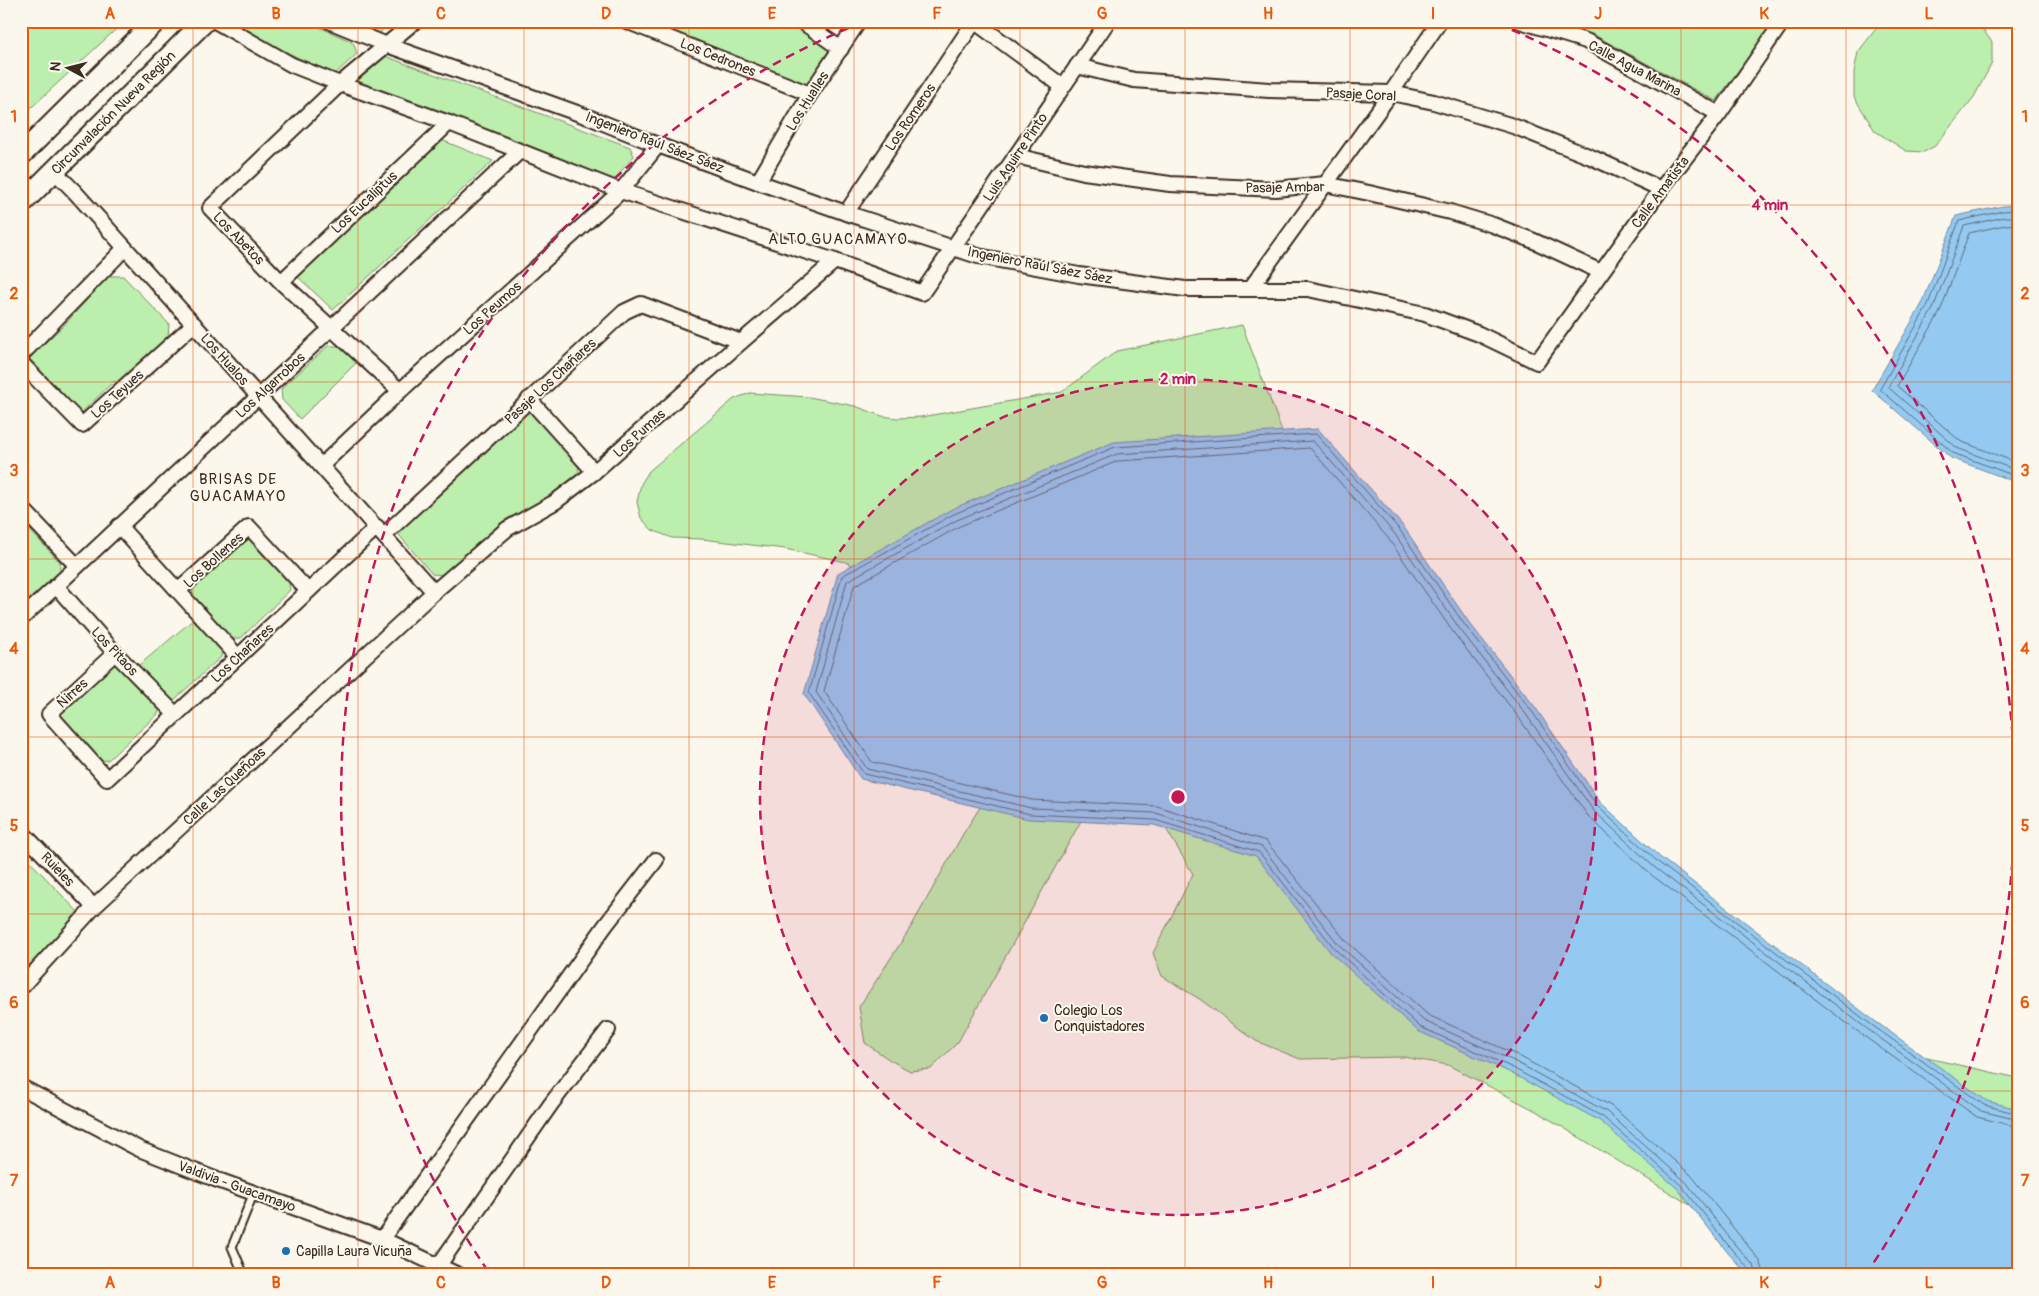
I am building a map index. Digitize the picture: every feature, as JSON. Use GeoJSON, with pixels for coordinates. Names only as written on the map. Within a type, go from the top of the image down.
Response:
{"type":"FeatureCollection","features":[{"type":"Feature","properties":{"kind":"main road"},"geometry":{"type":"LineString","coordinates":[[21,155],[156,21]]}},
{"type":"Feature","properties":{"kind":"main road","name":"Circunvalación Nueva Región"},"geometry":{"type":"LineString","coordinates":[[21,204],[205,21]]}},
{"type":"Feature","properties":{"kind":"street"},"geometry":{"type":"LineString","coordinates":[[215,21],[292,65],[340,84],[621,191],[835,261]]}},
{"type":"Feature","properties":{"kind":"street","name":"Ingeniero Raúl Sáez Sáez"},"geometry":{"type":"LineString","coordinates":[[329,21],[387,45],[591,118],[758,182],[978,256],[1098,278],[1185,290],[1308,289],[1425,314],[1479,334],[1537,362]]}},
{"type":"Feature","properties":{"kind":"street"},"geometry":{"type":"LineString","coordinates":[[340,84],[415,21]]}},
{"type":"Feature","properties":{"kind":"street","name":"Los Cedrones"},"geometry":{"type":"LineString","coordinates":[[626,21],[810,94]]}},
{"type":"Feature","properties":{"kind":"street"},"geometry":{"type":"LineString","coordinates":[[801,21],[841,49]]}},
{"type":"Feature","properties":{"kind":"street","name":"Los Hualles"},"geometry":{"type":"LineString","coordinates":[[758,182],[810,94],[859,21]]}},
{"type":"Feature","properties":{"kind":"street","name":"Luis Aguirre Pinto"},"geometry":{"type":"LineString","coordinates":[[835,261],[922,293],[1108,21]]}},
{"type":"Feature","properties":{"kind":"street"},"geometry":{"type":"LineString","coordinates":[[1250,289],[1391,93],[1440,21]]}},
{"type":"Feature","properties":{"kind":"street","name":"Calle Agua Marina"},"geometry":{"type":"LineString","coordinates":[[1520,21],[1586,41],[1719,114]]}},
{"type":"Feature","properties":{"kind":"street","name":"Calle Amatista"},"geometry":{"type":"LineString","coordinates":[[1537,362],[1660,189],[1719,114],[1783,21]]}},
{"type":"Feature","properties":{"kind":"street"},"geometry":{"type":"LineString","coordinates":[[974,22],[1062,86]]}},
{"type":"Feature","properties":{"kind":"street","name":"Los Romeros"},"geometry":{"type":"LineString","coordinates":[[846,213],[974,22]]}},
{"type":"Feature","properties":{"kind":"street","name":"Pasaje Coral"},"geometry":{"type":"LineString","coordinates":[[1077,66],[1134,80],[1269,90],[1391,93],[1434,102],[1512,126],[1591,157],[1660,189]]}},
{"type":"Feature","properties":{"kind":"street","name":"Los Abetos"},"geometry":{"type":"LineString","coordinates":[[340,84],[210,208],[281,282],[400,391]]}},
{"type":"Feature","properties":{"kind":"street","name":"Los Eucaliptus"},"geometry":{"type":"LineString","coordinates":[[281,282],[448,124]]}},
{"type":"Feature","properties":{"kind":"street","name":"Los Peumos"},"geometry":{"type":"LineString","coordinates":[[322,465],[400,391],[621,191],[658,145]]}},
{"type":"Feature","properties":{"kind":"street","name":"Los Algarrobos"},"geometry":{"type":"LineString","coordinates":[[21,618],[520,151]]}},
{"type":"Feature","properties":{"kind":"street","name":"Pasaje Ambar"},"geometry":{"type":"LineString","coordinates":[[1016,156],[1084,172],[1170,184],[1276,189],[1325,184],[1410,201],[1467,217],[1534,241],[1601,272]]}},
{"type":"Feature","properties":{"kind":"street","name":"Los Hualos"},"geometry":{"type":"LineString","coordinates":[[55,172],[322,465],[434,592]]}},
{"type":"Feature","properties":{"kind":"street"},"geometry":{"type":"LineString","coordinates":[[21,355],[125,248]]}},
{"type":"Feature","properties":{"kind":"street","name":"Los Pumas"},"geometry":{"type":"LineString","coordinates":[[434,592],[507,529],[554,502],[593,473],[835,261]]}},
{"type":"Feature","properties":{"kind":"street","name":"Pasaje Los Chañares"},"geometry":{"type":"LineString","coordinates":[[381,531],[477,450],[529,399],[624,312],[641,304],[741,342]]}},
{"type":"Feature","properties":{"kind":"street","name":"Los Teyues"},"geometry":{"type":"LineString","coordinates":[[21,363],[82,426],[194,324]]}},
{"type":"Feature","properties":{"kind":"street"},"geometry":{"type":"LineString","coordinates":[[529,399],[590,467],[593,473]]}},
{"type":"Feature","properties":{"kind":"street"},"geometry":{"type":"LineString","coordinates":[[21,506],[77,566]]}},
{"type":"Feature","properties":{"kind":"street"},"geometry":{"type":"LineString","coordinates":[[119,526],[238,658]]}},
{"type":"Feature","properties":{"kind":"street","name":"Los Bollenes"},"geometry":{"type":"LineString","coordinates":[[178,591],[249,527],[308,592]]}},
{"type":"Feature","properties":{"kind":"street","name":"Los Chañares"},"geometry":{"type":"LineString","coordinates":[[107,779],[308,592],[381,531]]}},
{"type":"Feature","properties":{"kind":"street","name":"Los Pitaos"},"geometry":{"type":"LineString","coordinates":[[56,586],[115,653],[176,715]]}},
{"type":"Feature","properties":{"kind":"street","name":"Calle Las Queñoas"},"geometry":{"type":"LineString","coordinates":[[21,987],[94,907],[434,592]]}},
{"type":"Feature","properties":{"kind":"street","name":"Ñirres"},"geometry":{"type":"LineString","coordinates":[[107,779],[49,714],[115,653]]}},
{"type":"Feature","properties":{"kind":"street","name":"Ruieles"},"geometry":{"type":"LineString","coordinates":[[21,831],[94,907]]}},
{"type":"Feature","properties":{"kind":"street"},"geometry":{"type":"LineString","coordinates":[[382,1239],[605,926],[656,860]]}},
{"type":"Feature","properties":{"kind":"street"},"geometry":{"type":"LineString","coordinates":[[439,1265],[551,1104],[608,1030]]}},
{"type":"Feature","properties":{"kind":"street","name":"Valdivia - Guacamayo"},"geometry":{"type":"LineString","coordinates":[[22,1090],[140,1149],[192,1170],[382,1239],[458,1275]]}},
{"type":"Feature","properties":{"kind":"lane"},"geometry":{"type":"LineString","coordinates":[[244,1275],[232,1247],[254,1192]]}},
{"type":"Feature","properties":{"kind":"green space"},"geometry":{"type":"Polygon","coordinates":[[[21,21],[125,21],[21,117],[21,21]]]}},
{"type":"Feature","properties":{"kind":"green space"},"geometry":{"type":"Polygon","coordinates":[[[230,21],[306,21],[348,40],[354,44],[357,54],[335,74],[272,46],[230,21]]]}},
{"type":"Feature","properties":{"kind":"green space"},"geometry":{"type":"Polygon","coordinates":[[[346,21],[391,21],[377,36],[346,21]]]}},
{"type":"Feature","properties":{"kind":"green space"},"geometry":{"type":"Polygon","coordinates":[[[636,21],[793,21],[829,50],[806,86],[636,21]]]}},
{"type":"Feature","properties":{"kind":"green space"},"geometry":{"type":"Polygon","coordinates":[[[1547,21],[1775,21],[1716,101],[1596,36],[1547,21]]]}},
{"type":"Feature","properties":{"kind":"green space"},"geometry":{"type":"Polygon","coordinates":[[[1882,21],[1973,21],[1980,26],[1992,42],[1992,63],[1974,97],[1935,146],[1924,152],[1906,151],[1875,131],[1854,97],[1854,72],[1858,52],[1882,21]]]}},
{"type":"Feature","properties":{"kind":"green space"},"geometry":{"type":"Polygon","coordinates":[[[382,55],[630,147],[634,156],[614,180],[361,83],[355,77],[382,55]]]}},
{"type":"Feature","properties":{"kind":"green space"},"geometry":{"type":"Polygon","coordinates":[[[439,139],[493,161],[333,310],[297,276],[439,139]]]}},
{"type":"Feature","properties":{"kind":"green space"},"geometry":{"type":"Polygon","coordinates":[[[109,276],[123,276],[169,324],[168,338],[117,383],[114,381],[81,413],[29,358],[63,326],[109,276]]]}},
{"type":"Feature","properties":{"kind":"green space"},"geometry":{"type":"Polygon","coordinates":[[[1242,325],[1290,452],[1551,882],[1781,1001],[1927,1058],[2018,1078],[2018,1275],[1747,1275],[1695,1208],[1536,1111],[1448,1065],[1403,1057],[1300,1059],[1256,1041],[1201,1000],[1162,976],[1153,953],[1193,874],[1168,832],[1149,809],[1106,776],[958,1042],[931,1069],[910,1071],[865,1043],[859,1007],[911,927],[963,834],[1007,765],[885,583],[846,562],[785,549],[702,539],[672,538],[652,530],[641,518],[637,502],[641,484],[649,471],[734,399],[750,393],[809,397],[855,406],[882,416],[897,418],[921,417],[1062,392],[1117,351],[1242,325]]]}},
{"type":"Feature","properties":{"kind":"green space"},"geometry":{"type":"Polygon","coordinates":[[[328,346],[340,346],[358,361],[300,419],[282,400],[281,389],[328,346]]]}},
{"type":"Feature","properties":{"kind":"green space"},"geometry":{"type":"Polygon","coordinates":[[[525,411],[532,411],[579,468],[578,474],[556,495],[503,521],[443,575],[432,574],[399,535],[401,527],[525,411]]]}},
{"type":"Feature","properties":{"kind":"green space"},"geometry":{"type":"Polygon","coordinates":[[[21,521],[60,562],[60,575],[21,612],[21,521]]]}},
{"type":"Feature","properties":{"kind":"green space"},"geometry":{"type":"Polygon","coordinates":[[[251,539],[289,583],[290,590],[241,638],[230,639],[193,600],[192,587],[242,541],[251,539]]]}},
{"type":"Feature","properties":{"kind":"green space"},"geometry":{"type":"Polygon","coordinates":[[[194,619],[222,649],[221,657],[174,700],[166,699],[137,667],[194,619]]]}},
{"type":"Feature","properties":{"kind":"green space"},"geometry":{"type":"Polygon","coordinates":[[[115,665],[159,710],[158,714],[108,760],[99,761],[59,717],[62,708],[109,666],[115,665]]]}},
{"type":"Feature","properties":{"kind":"green space"},"geometry":{"type":"Polygon","coordinates":[[[21,852],[78,912],[21,974],[21,852]]]}},
{"type":"Feature","properties":{"kind":"water"},"geometry":{"type":"Polygon","coordinates":[[[2018,205],[2018,483],[1951,458],[1872,390],[1922,304],[1956,216],[2003,206],[2018,205]]]}},
{"type":"Feature","properties":{"kind":"water"},"geometry":{"type":"Polygon","coordinates":[[[1318,429],[1403,526],[1468,621],[1535,707],[1600,802],[1661,858],[1872,1019],[1987,1101],[2018,1109],[2018,1275],[1748,1275],[1728,1253],[1678,1189],[1600,1121],[1509,1072],[1418,1031],[1331,953],[1256,856],[1154,825],[1029,819],[861,779],[804,694],[838,573],[952,509],[1114,442],[1318,429]]]}},
{"type":"Feature","properties":{"kind":"place","name":"Colegio Los Conquistadores"},"geometry":{"type":"Point","coordinates":[1044,1018]}},
{"type":"Feature","properties":{"kind":"place","name":"Capilla Laura Vicuña"},"geometry":{"type":"Point","coordinates":[286,1251]}},
{"type":"Feature","properties":{"kind":"district","name":"ALTO GUACAMAYO"},"geometry":{"type":"Point","coordinates":[838,239]}},
{"type":"Feature","properties":{"kind":"district","name":"BRISAS DE GUACAMAYO"},"geometry":{"type":"Point","coordinates":[238,488]}}]}
